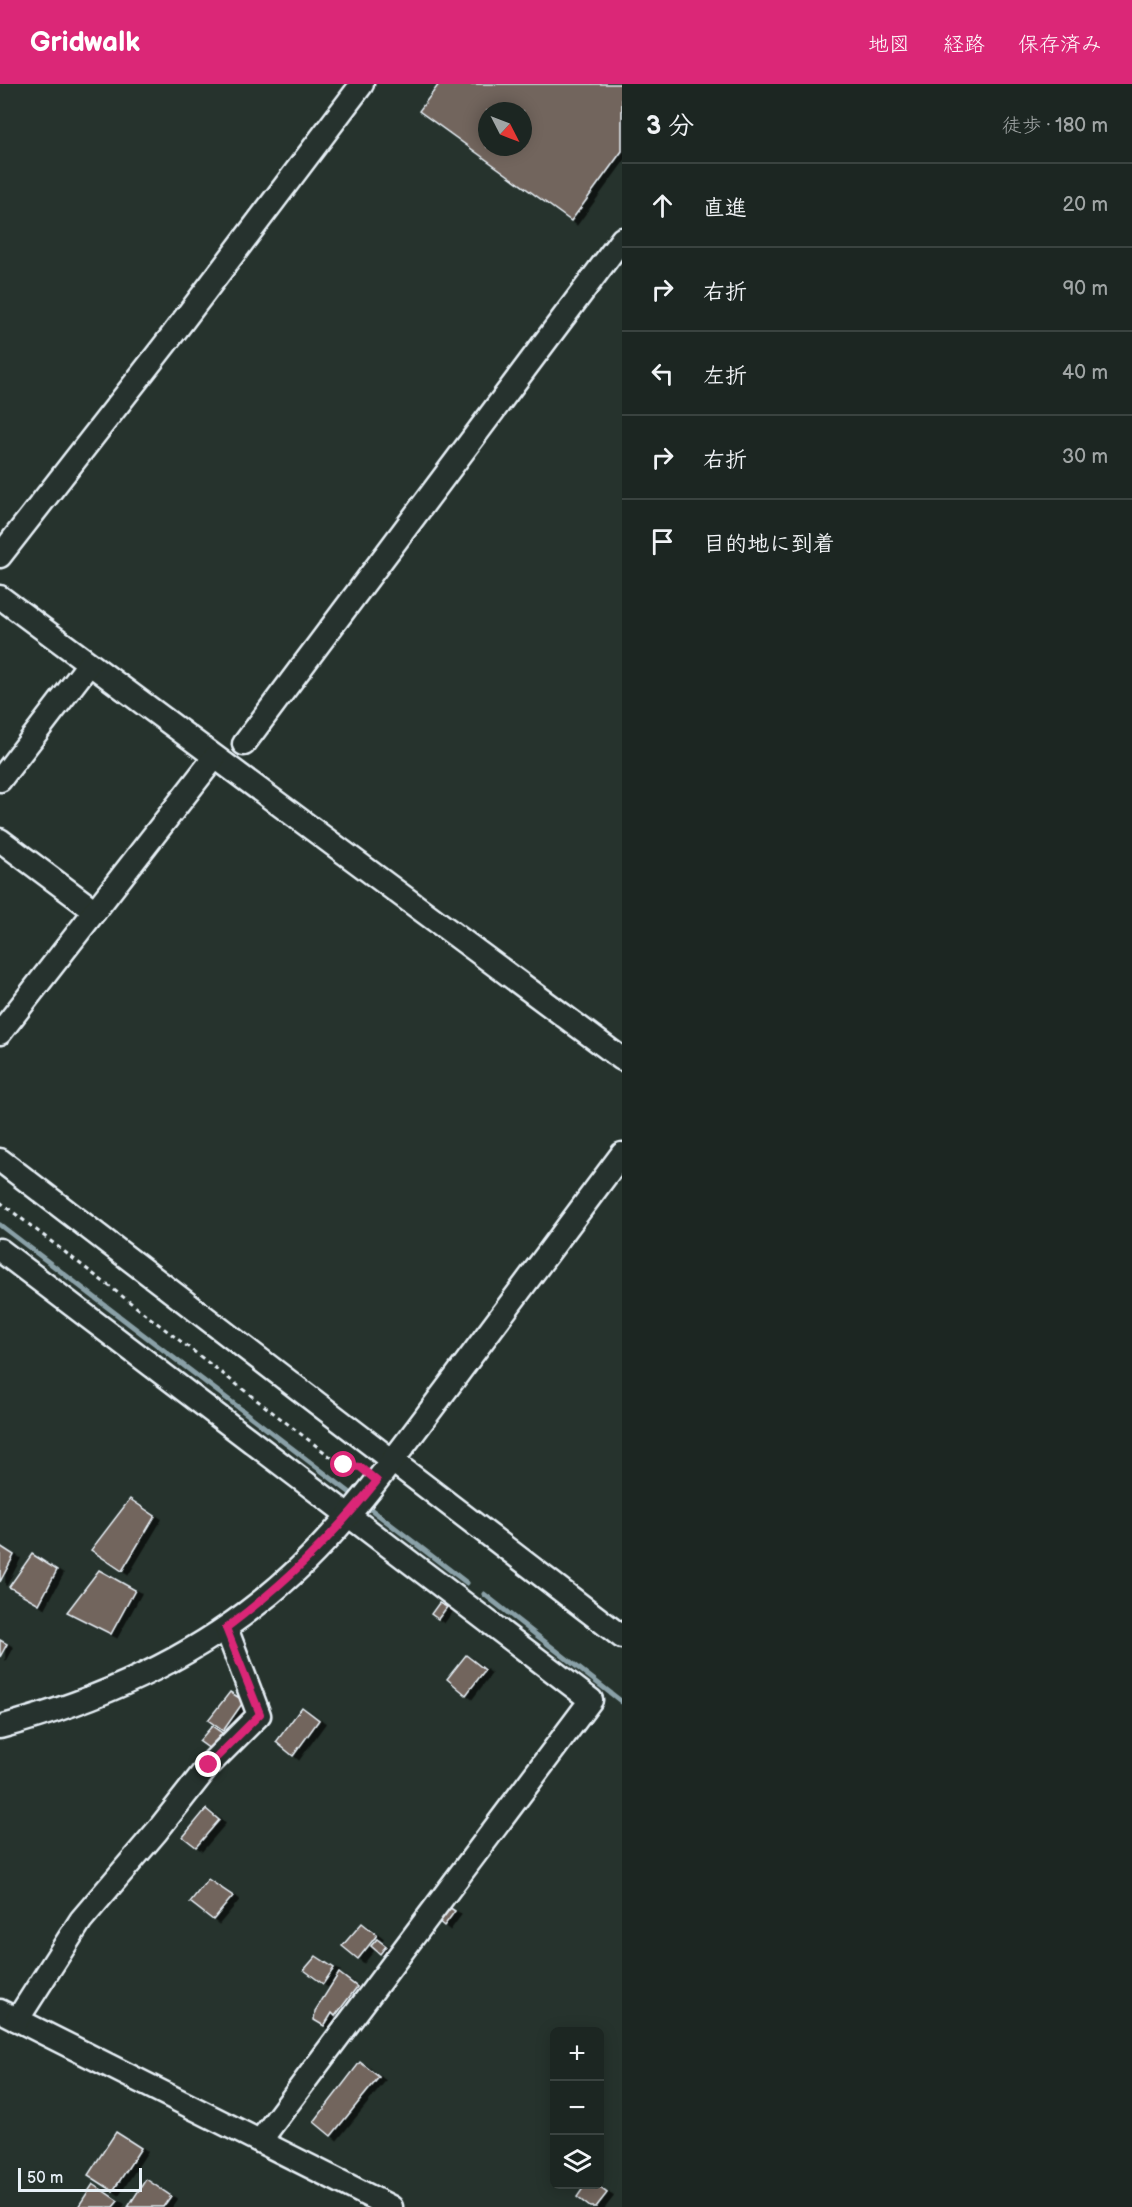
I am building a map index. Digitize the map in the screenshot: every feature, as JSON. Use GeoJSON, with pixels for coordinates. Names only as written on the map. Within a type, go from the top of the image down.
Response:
{"type":"FeatureCollection","features":[{"type":"Feature","properties":{"kind":"street"},"geometry":{"type":"LineString","coordinates":[[0,556],[362,84]]}},
{"type":"Feature","properties":{"kind":"street"},"geometry":{"type":"LineString","coordinates":[[244,744],[622,239]]}},
{"type":"Feature","properties":{"kind":"street"},"geometry":{"type":"LineString","coordinates":[[0,597],[622,1059]]}},
{"type":"Feature","properties":{"kind":"street"},"geometry":{"type":"LineString","coordinates":[[0,780],[89,664]]}},
{"type":"Feature","properties":{"kind":"street"},"geometry":{"type":"LineString","coordinates":[[0,1033],[214,758]]}},
{"type":"Feature","properties":{"kind":"street"},"geometry":{"type":"LineString","coordinates":[[0,840],[95,911]]}},
{"type":"Feature","properties":{"kind":"street"},"geometry":{"type":"LineString","coordinates":[[0,1727],[54,1712],[137,1678],[206,1642],[261,1602],[295,1572],[351,1512],[393,1460],[622,1154]]}},
{"type":"Feature","properties":{"kind":"street"},"geometry":{"type":"LineString","coordinates":[[0,1160],[622,1637]]}},
{"type":"Feature","properties":{"kind":"street"},"geometry":{"type":"LineString","coordinates":[[0,1250],[351,1512],[591,1700],[260,2141]]}},
{"type":"Feature","properties":{"kind":"street"},"geometry":{"type":"LineString","coordinates":[[226,1628],[260,1714],[209,1765],[157,1831],[81,1920],[9,2015],[391,2207]]}},
{"type":"Feature","properties":{"kind":"path"},"geometry":{"type":"LineString","coordinates":[[0,1202],[333,1458],[344,1465],[360,1467],[375,1483]]}},
{"type":"Feature","properties":{"kind":"building"},"geometry":{"type":"Polygon","coordinates":[[[439,84],[620,84],[622,86],[622,151],[571,221],[481,156],[532,156],[532,102],[478,102],[478,154],[419,111],[439,84]]]}},
{"type":"Feature","properties":{"kind":"building"},"geometry":{"type":"Polygon","coordinates":[[[130,1499],[155,1516],[122,1571],[91,1550],[130,1499]]]}},
{"type":"Feature","properties":{"kind":"building"},"geometry":{"type":"Polygon","coordinates":[[[0,1546],[14,1555],[0,1582],[0,1546]]]}},
{"type":"Feature","properties":{"kind":"building"},"geometry":{"type":"Polygon","coordinates":[[[32,1554],[57,1570],[39,1604],[9,1587],[32,1554]]]}},
{"type":"Feature","properties":{"kind":"building"},"geometry":{"type":"Polygon","coordinates":[[[99,1570],[135,1590],[111,1634],[67,1612],[99,1570]]]}},
{"type":"Feature","properties":{"kind":"building"},"geometry":{"type":"Polygon","coordinates":[[[439,1603],[447,1607],[438,1619],[431,1614],[439,1603]]]}},
{"type":"Feature","properties":{"kind":"building"},"geometry":{"type":"Polygon","coordinates":[[[0,1640],[7,1644],[0,1657],[0,1640]]]}},
{"type":"Feature","properties":{"kind":"building"},"geometry":{"type":"Polygon","coordinates":[[[466,1655],[485,1670],[466,1695],[447,1679],[466,1655]]]}},
{"type":"Feature","properties":{"kind":"building"},"geometry":{"type":"Polygon","coordinates":[[[230,1692],[244,1701],[223,1731],[208,1720],[230,1692]]]}},
{"type":"Feature","properties":{"kind":"building"},"geometry":{"type":"Polygon","coordinates":[[[302,1707],[319,1720],[293,1756],[276,1742],[302,1707]]]}},
{"type":"Feature","properties":{"kind":"building"},"geometry":{"type":"Polygon","coordinates":[[[212,1726],[222,1733],[210,1749],[199,1741],[212,1726]]]}},
{"type":"Feature","properties":{"kind":"building"},"geometry":{"type":"Polygon","coordinates":[[[206,1809],[219,1820],[196,1847],[183,1837],[206,1809]]]}},
{"type":"Feature","properties":{"kind":"building"},"geometry":{"type":"Polygon","coordinates":[[[208,1879],[233,1896],[213,1920],[190,1902],[208,1879]]]}},
{"type":"Feature","properties":{"kind":"building"},"geometry":{"type":"Polygon","coordinates":[[[444,1904],[455,1911],[444,1926],[435,1918],[444,1904]]]}},
{"type":"Feature","properties":{"kind":"building"},"geometry":{"type":"Polygon","coordinates":[[[362,1923],[377,1935],[358,1959],[342,1946],[362,1923]]]}},
{"type":"Feature","properties":{"kind":"building"},"geometry":{"type":"Polygon","coordinates":[[[377,1939],[386,1946],[380,1954],[371,1946],[377,1939]]]}},
{"type":"Feature","properties":{"kind":"building"},"geometry":{"type":"Polygon","coordinates":[[[316,1956],[334,1968],[323,1984],[304,1970],[316,1956]]]}},
{"type":"Feature","properties":{"kind":"building"},"geometry":{"type":"Polygon","coordinates":[[[339,1973],[357,1987],[335,2016],[332,2013],[324,2026],[314,2020],[315,2011],[339,1973]]]}},
{"type":"Feature","properties":{"kind":"building"},"geometry":{"type":"Polygon","coordinates":[[[360,2062],[379,2077],[331,2136],[314,2122],[360,2062]]]}},
{"type":"Feature","properties":{"kind":"building"},"geometry":{"type":"Polygon","coordinates":[[[116,2132],[141,2148],[113,2191],[88,2175],[116,2132]]]}},
{"type":"Feature","properties":{"kind":"building"},"geometry":{"type":"Polygon","coordinates":[[[146,2179],[171,2196],[163,2207],[128,2207],[146,2179]]]}},
{"type":"Feature","properties":{"kind":"building"},"geometry":{"type":"Polygon","coordinates":[[[93,2184],[118,2201],[113,2207],[78,2207],[93,2184]]]}},
{"type":"Feature","properties":{"kind":"building"},"geometry":{"type":"Polygon","coordinates":[[[583,2189],[602,2189],[607,2193],[596,2207],[590,2207],[577,2197],[583,2189]]]}},
{"type":"Feature","properties":{"kind":"waterway"},"geometry":{"type":"LineString","coordinates":[[0,1225],[357,1498]]}},
{"type":"Feature","properties":{"kind":"waterway"},"geometry":{"type":"LineString","coordinates":[[364,1504],[467,1583]]}},
{"type":"Feature","properties":{"kind":"waterway"},"geometry":{"type":"LineString","coordinates":[[484,1594],[622,1702]]}},
{"type":"Feature","properties":{"kind":"route"},"geometry":{"type":"LineString","coordinates":[[209,1765],[260,1714],[226,1628],[261,1602],[295,1572],[331,1536],[377,1481],[360,1467],[344,1465]]}}]}
